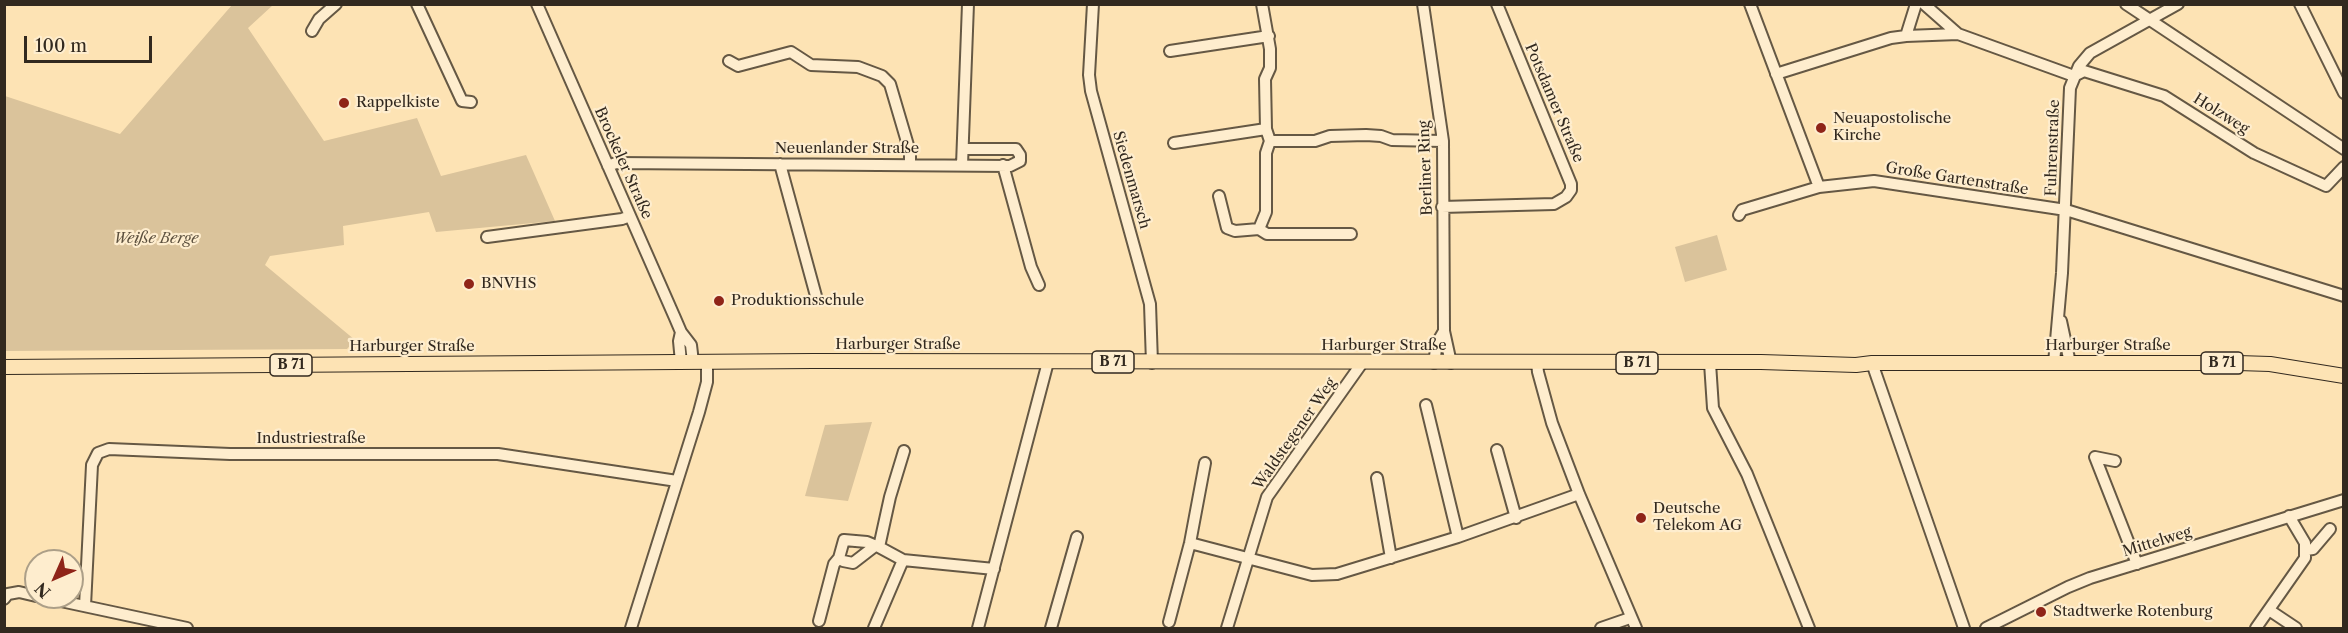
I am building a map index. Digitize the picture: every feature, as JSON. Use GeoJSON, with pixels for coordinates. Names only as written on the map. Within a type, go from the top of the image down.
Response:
{"type":"FeatureCollection","features":[{"type":"Feature","properties":{"kind":"main road","name":"Harburger Straße"},"geometry":{"type":"LineString","coordinates":[[4,367],[693,362],[1792,363],[1856,365],[1872,363],[2070,363],[2270,364],[2343,376]]}},
{"type":"Feature","properties":{"kind":"street"},"geometry":{"type":"LineString","coordinates":[[312,31],[319,19],[336,4]]}},
{"type":"Feature","properties":{"kind":"street"},"geometry":{"type":"LineString","coordinates":[[417,4],[462,101],[471,102]]}},
{"type":"Feature","properties":{"kind":"street","name":"Brockeler Straße"},"geometry":{"type":"LineString","coordinates":[[537,4],[681,332],[691,345],[693,362]]}},
{"type":"Feature","properties":{"kind":"street"},"geometry":{"type":"LineString","coordinates":[[962,165],[968,4]]}},
{"type":"Feature","properties":{"kind":"street","name":"Siedenmarsch"},"geometry":{"type":"LineString","coordinates":[[1093,4],[1089,75],[1091,91],[1150,304],[1152,363]]}},
{"type":"Feature","properties":{"kind":"street"},"geometry":{"type":"LineString","coordinates":[[1259,229],[1266,212],[1266,153],[1270,141],[1266,129],[1265,79],[1270,68],[1269,36],[1262,4]]}},
{"type":"Feature","properties":{"kind":"street","name":"Berliner Ring"},"geometry":{"type":"LineString","coordinates":[[1423,4],[1443,141],[1444,331],[1451,363]]}},
{"type":"Feature","properties":{"kind":"street","name":"Potsdamer Straße"},"geometry":{"type":"LineString","coordinates":[[1442,207],[1554,204],[1566,197],[1571,190],[1572,184],[1497,4]]}},
{"type":"Feature","properties":{"kind":"street"},"geometry":{"type":"LineString","coordinates":[[1750,4],[1819,187]]}},
{"type":"Feature","properties":{"kind":"street"},"geometry":{"type":"LineString","coordinates":[[1906,36],[1916,4]]}},
{"type":"Feature","properties":{"kind":"street"},"geometry":{"type":"LineString","coordinates":[[1924,4],[1958,34],[2074,76]]}},
{"type":"Feature","properties":{"kind":"street"},"geometry":{"type":"LineString","coordinates":[[2126,4],[2343,150]]}},
{"type":"Feature","properties":{"kind":"street","name":"Fuhrenstraße"},"geometry":{"type":"LineString","coordinates":[[2054,363],[2060,315],[2066,210],[2068,101],[2074,76],[2090,52],[2178,4]]}},
{"type":"Feature","properties":{"kind":"street"},"geometry":{"type":"LineString","coordinates":[[2300,4],[2343,93]]}},
{"type":"Feature","properties":{"kind":"street"},"geometry":{"type":"LineString","coordinates":[[1776,74],[1906,36],[1958,34]]}},
{"type":"Feature","properties":{"kind":"street"},"geometry":{"type":"LineString","coordinates":[[1170,51],[1269,36]]}},
{"type":"Feature","properties":{"kind":"street"},"geometry":{"type":"LineString","coordinates":[[729,61],[738,66],[791,52],[811,65],[858,67],[882,76],[890,84],[910,152],[910,165]]}},
{"type":"Feature","properties":{"kind":"street","name":"Holzweg"},"geometry":{"type":"LineString","coordinates":[[2074,76],[2084,71],[2164,96],[2254,153],[2326,186],[2343,167]]}},
{"type":"Feature","properties":{"kind":"street"},"geometry":{"type":"LineString","coordinates":[[1174,144],[1266,129]]}},
{"type":"Feature","properties":{"kind":"street"},"geometry":{"type":"LineString","coordinates":[[1270,141],[1315,141],[1329,136],[1366,135],[1381,136],[1392,140],[1443,141]]}},
{"type":"Feature","properties":{"kind":"street"},"geometry":{"type":"LineString","coordinates":[[964,149],[1016,149],[1020,155],[1020,161],[1010,166],[1003,165],[1031,267],[1039,285]]}},
{"type":"Feature","properties":{"kind":"street","name":"Neuenlander Straße"},"geometry":{"type":"LineString","coordinates":[[608,166],[616,163],[1003,165]]}},
{"type":"Feature","properties":{"kind":"street"},"geometry":{"type":"LineString","coordinates":[[780,164],[816,296]]}},
{"type":"Feature","properties":{"kind":"street","name":"Große Gartenstraße"},"geometry":{"type":"LineString","coordinates":[[1739,215],[1742,210],[1819,187],[1874,181],[2066,210],[2343,296]]}},
{"type":"Feature","properties":{"kind":"street"},"geometry":{"type":"LineString","coordinates":[[1219,195],[1227,228],[1235,231],[1259,229],[1267,234],[1351,234]]}},
{"type":"Feature","properties":{"kind":"street"},"geometry":{"type":"LineString","coordinates":[[487,237],[622,219],[630,216]]}},
{"type":"Feature","properties":{"kind":"street","name":"Fuhrenstraße"},"geometry":{"type":"LineString","coordinates":[[2060,315],[2070,363]]}},
{"type":"Feature","properties":{"kind":"street","name":"Berliner Ring"},"geometry":{"type":"LineString","coordinates":[[1434,363],[1437,343],[1444,331]]}},
{"type":"Feature","properties":{"kind":"street"},"geometry":{"type":"LineString","coordinates":[[631,628],[707,382],[693,362]]}},
{"type":"Feature","properties":{"kind":"street"},"geometry":{"type":"LineString","coordinates":[[979,628],[1047,362]]}},
{"type":"Feature","properties":{"kind":"street","name":"Waldstegener Weg"},"geometry":{"type":"LineString","coordinates":[[1227,628],[1267,497],[1362,363]]}},
{"type":"Feature","properties":{"kind":"street"},"geometry":{"type":"LineString","coordinates":[[1537,363],[1552,423],[1633,623],[1601,628]]}},
{"type":"Feature","properties":{"kind":"street"},"geometry":{"type":"LineString","coordinates":[[1710,363],[1713,408],[1747,474],[1809,628]]}},
{"type":"Feature","properties":{"kind":"street"},"geometry":{"type":"LineString","coordinates":[[1872,363],[1964,628]]}},
{"type":"Feature","properties":{"kind":"street"},"geometry":{"type":"LineString","coordinates":[[1426,405],[1458,537]]}},
{"type":"Feature","properties":{"kind":"street","name":"Industriestraße"},"geometry":{"type":"LineString","coordinates":[[85,606],[92,465],[98,453],[109,449],[230,454],[498,454],[677,482]]}},
{"type":"Feature","properties":{"kind":"street"},"geometry":{"type":"LineString","coordinates":[[1497,450],[1516,518]]}},
{"type":"Feature","properties":{"kind":"street"},"geometry":{"type":"LineString","coordinates":[[839,558],[853,563],[877,546],[904,451]]}},
{"type":"Feature","properties":{"kind":"street"},"geometry":{"type":"LineString","coordinates":[[2115,461],[2095,457],[2138,564]]}},
{"type":"Feature","properties":{"kind":"street"},"geometry":{"type":"LineString","coordinates":[[1169,622],[1190,543],[1204,463]]}},
{"type":"Feature","properties":{"kind":"street"},"geometry":{"type":"LineString","coordinates":[[1377,478],[1390,558]]}},
{"type":"Feature","properties":{"kind":"street"},"geometry":{"type":"LineString","coordinates":[[1190,543],[1312,575],[1337,574],[1516,518],[1579,494]]}},
{"type":"Feature","properties":{"kind":"street","name":"Mittelweg"},"geometry":{"type":"LineString","coordinates":[[1986,628],[2071,585],[2343,500]]}},
{"type":"Feature","properties":{"kind":"street"},"geometry":{"type":"LineString","coordinates":[[2256,628],[2305,558],[2305,543],[2289,516]]}},
{"type":"Feature","properties":{"kind":"street"},"geometry":{"type":"LineString","coordinates":[[2306,550],[2313,549],[2330,529]]}},
{"type":"Feature","properties":{"kind":"street"},"geometry":{"type":"LineString","coordinates":[[1051,628],[1077,537]]}},
{"type":"Feature","properties":{"kind":"street"},"geometry":{"type":"LineString","coordinates":[[819,621],[834,564],[839,558],[844,540],[867,542],[903,560],[994,569]]}},
{"type":"Feature","properties":{"kind":"street"},"geometry":{"type":"LineString","coordinates":[[874,628],[903,560]]}},
{"type":"Feature","properties":{"kind":"street"},"geometry":{"type":"LineString","coordinates":[[4,599],[8,594],[24,593]]}},
{"type":"Feature","properties":{"kind":"street"},"geometry":{"type":"LineString","coordinates":[[85,606],[188,628]]}},
{"type":"Feature","properties":{"kind":"street"},"geometry":{"type":"LineString","coordinates":[[2269,610],[2296,628]]}},
{"type":"Feature","properties":{"kind":"green space","name":"Weiße Berge"},"geometry":{"type":"Polygon","coordinates":[[[232,5],[273,5],[248,28],[324,141],[417,118],[441,176],[526,155],[555,221],[436,232],[429,212],[343,226],[344,245],[270,256],[265,265],[355,340],[347,349],[5,351],[5,96],[120,134],[232,5]]]}},
{"type":"Feature","properties":{"kind":"green space"},"geometry":{"type":"Polygon","coordinates":[[[1717,235],[1727,270],[1685,282],[1675,247],[1717,235]]]}},
{"type":"Feature","properties":{"kind":"green space"},"geometry":{"type":"Polygon","coordinates":[[[872,422],[848,501],[805,496],[825,425],[872,422]]]}},
{"type":"Feature","properties":{"kind":"place","name":"Rappelkiste"},"geometry":{"type":"Point","coordinates":[344,103]}},
{"type":"Feature","properties":{"kind":"place","name":"Neuapostolische Kirche"},"geometry":{"type":"Point","coordinates":[1821,128]}},
{"type":"Feature","properties":{"kind":"place","name":"BNVHS"},"geometry":{"type":"Point","coordinates":[469,284]}},
{"type":"Feature","properties":{"kind":"place","name":"Produktionsschule"},"geometry":{"type":"Point","coordinates":[719,301]}},
{"type":"Feature","properties":{"kind":"place","name":"Deutsche Telekom AG"},"geometry":{"type":"Point","coordinates":[1641,518]}},
{"type":"Feature","properties":{"kind":"place","name":"Stadtwerke Rotenburg"},"geometry":{"type":"Point","coordinates":[2041,612]}}]}
